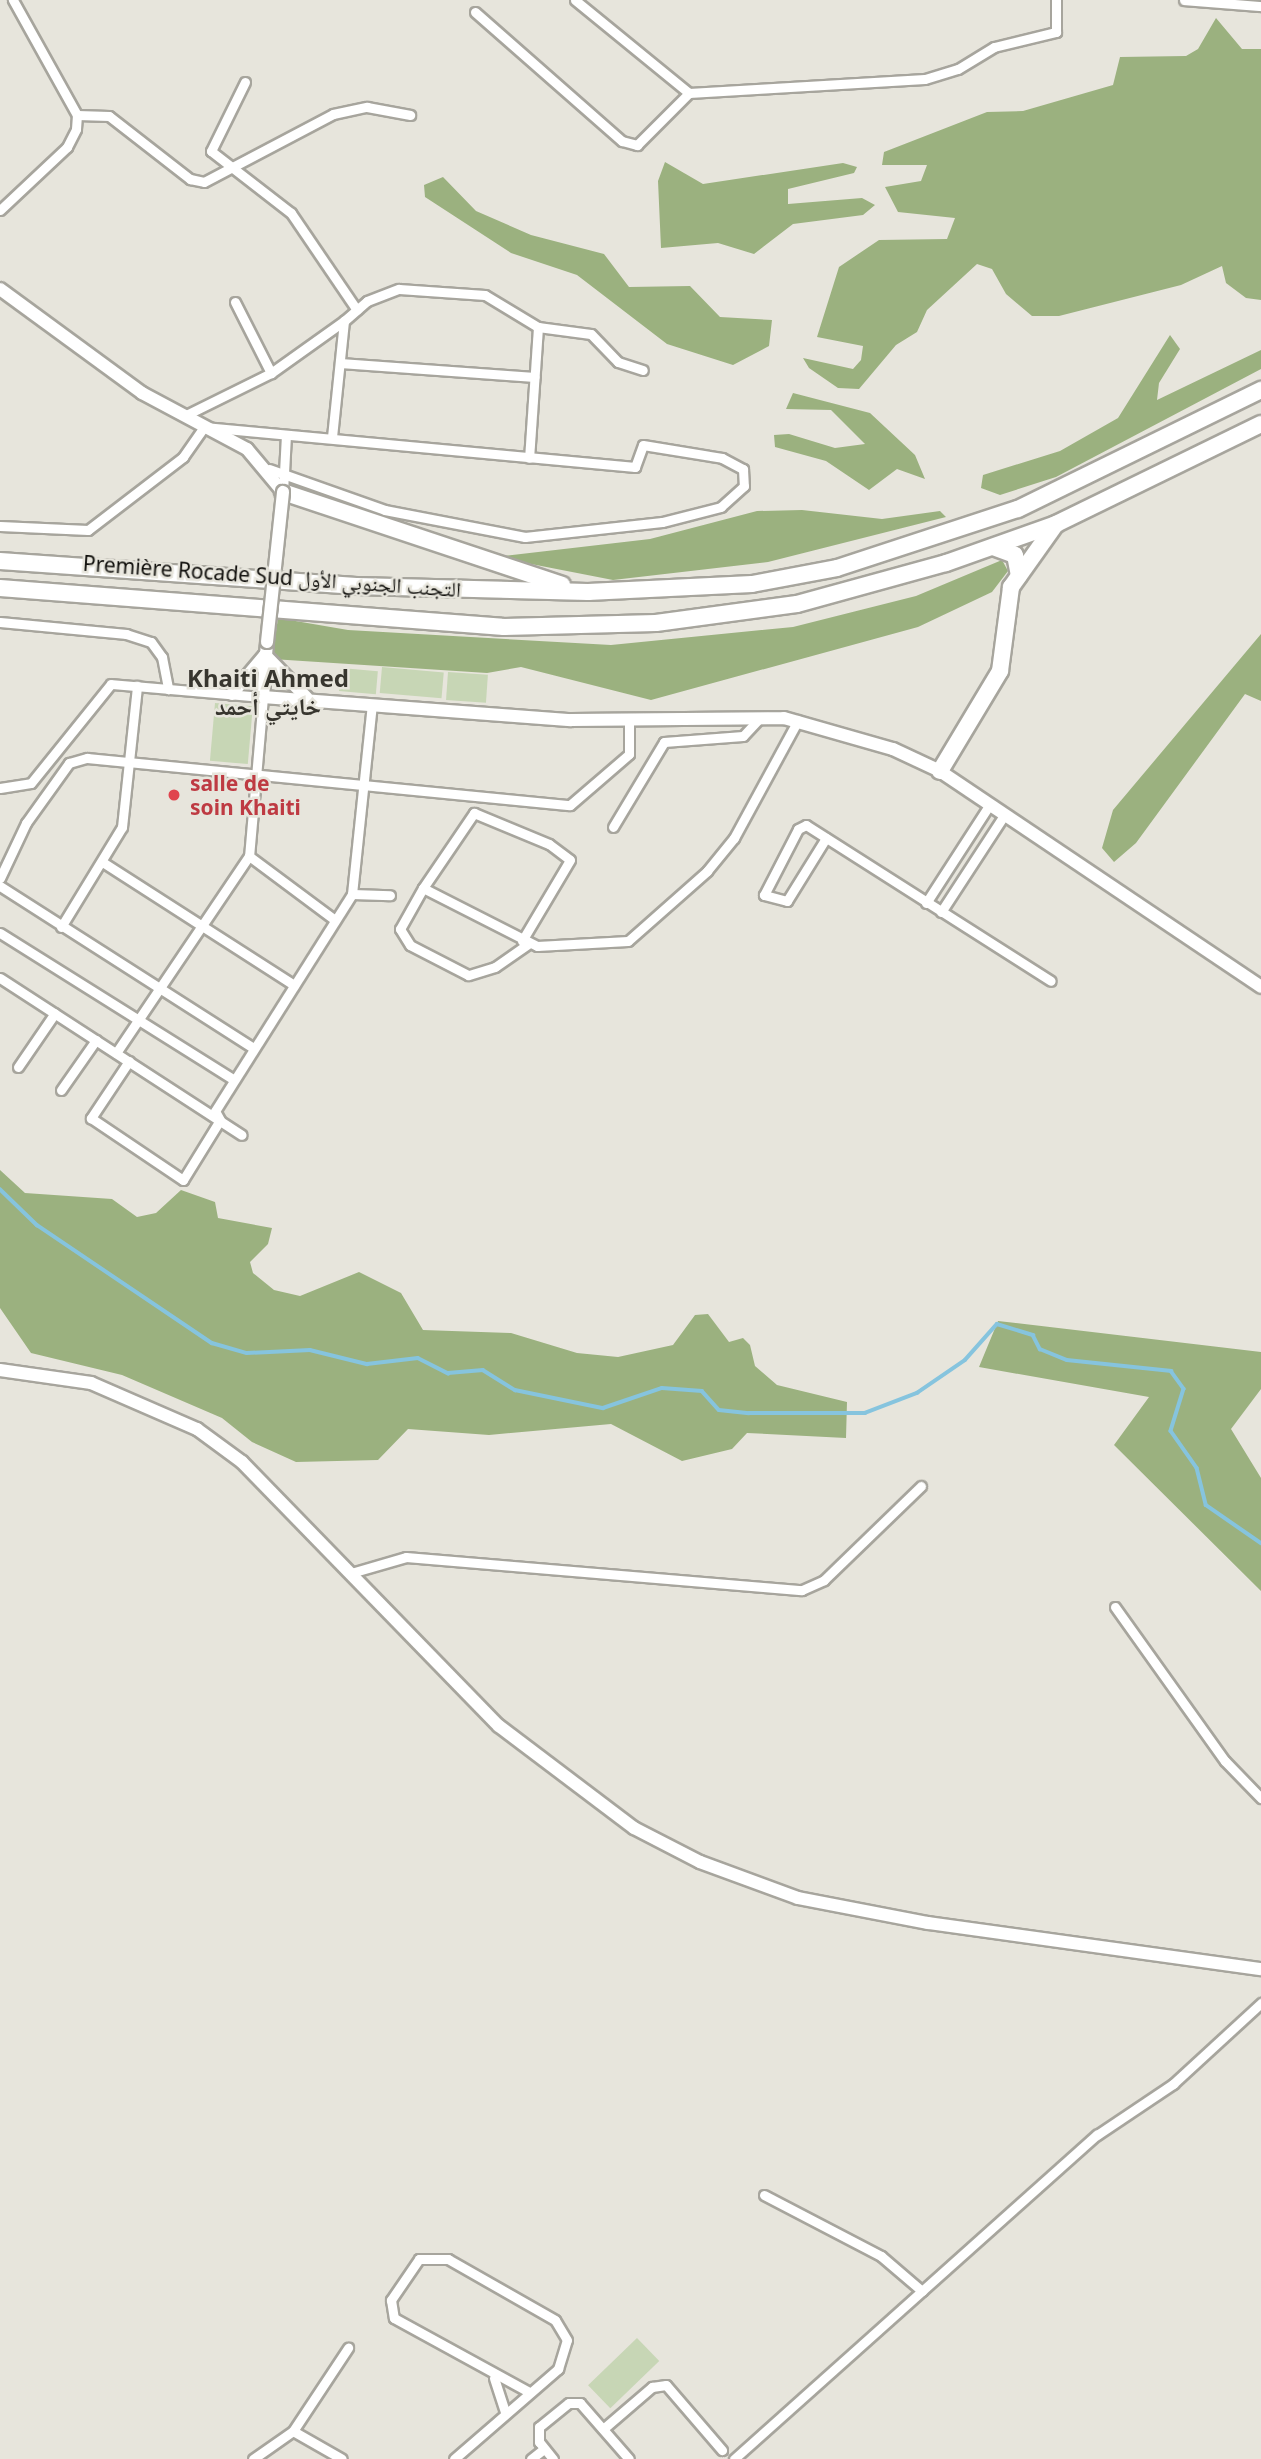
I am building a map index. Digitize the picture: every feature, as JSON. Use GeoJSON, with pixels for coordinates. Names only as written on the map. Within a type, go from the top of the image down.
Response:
{"type":"FeatureCollection","features":[{"type":"Feature","properties":{"kind":"highway","name":"Première Rocade Sud التجنب الجنوبي الأول"},"geometry":{"type":"LineString","coordinates":[[0,562],[356,586],[588,592],[752,584],[837,568],[1018,509],[1261,390]]}},
{"type":"Feature","properties":{"kind":"highway","name":"Première Rocade Sud التجنب الجنوبي الأول"},"geometry":{"type":"LineString","coordinates":[[0,588],[504,627],[656,623],[797,604],[991,547],[1056,524],[1261,424]]}},
{"type":"Feature","properties":{"kind":"highway"},"geometry":{"type":"LineString","coordinates":[[283,492],[503,570],[588,592]]}},
{"type":"Feature","properties":{"kind":"highway"},"geometry":{"type":"LineString","coordinates":[[940,771],[1000,671],[1006,611],[1018,576],[1056,524]]}},
{"type":"Feature","properties":{"kind":"highway"},"geometry":{"type":"LineString","coordinates":[[991,547],[1014,555],[1018,576]]}},
{"type":"Feature","properties":{"kind":"main road"},"geometry":{"type":"LineString","coordinates":[[0,289],[184,416],[269,469],[283,492],[262,696],[372,705],[629,719],[761,717],[798,720],[940,771],[1261,987]]}},
{"type":"Feature","properties":{"kind":"main road"},"geometry":{"type":"LineString","coordinates":[[232,694],[266,648]]}},
{"type":"Feature","properties":{"kind":"main road"},"geometry":{"type":"LineString","coordinates":[[266,648],[311,700]]}},
{"type":"Feature","properties":{"kind":"main road"},"geometry":{"type":"LineString","coordinates":[[0,1370],[91,1383],[197,1429],[242,1462],[499,1726],[560,1778],[699,1862],[798,1898],[915,1920],[1261,1969]]}},
{"type":"Feature","properties":{"kind":"street"},"geometry":{"type":"LineString","coordinates":[[0,210],[67,147],[77,115],[13,0]]}},
{"type":"Feature","properties":{"kind":"street"},"geometry":{"type":"LineString","coordinates":[[575,0],[689,93]]}},
{"type":"Feature","properties":{"kind":"street"},"geometry":{"type":"LineString","coordinates":[[475,12],[630,145],[637,145],[689,93],[925,79],[975,62],[994,47],[1056,32],[1056,0]]}},
{"type":"Feature","properties":{"kind":"street"},"geometry":{"type":"LineString","coordinates":[[1184,0],[1261,6]]}},
{"type":"Feature","properties":{"kind":"street"},"geometry":{"type":"LineString","coordinates":[[245,82],[210,143],[229,167],[291,213],[357,310]]}},
{"type":"Feature","properties":{"kind":"street"},"geometry":{"type":"LineString","coordinates":[[77,115],[109,116],[190,179],[204,182],[332,114],[367,107],[410,115]]}},
{"type":"Feature","properties":{"kind":"street"},"geometry":{"type":"LineString","coordinates":[[184,416],[271,373],[357,310],[398,289],[485,295],[538,327],[591,334],[618,362],[643,370]]}},
{"type":"Feature","properties":{"kind":"street"},"geometry":{"type":"LineString","coordinates":[[235,302],[271,373]]}},
{"type":"Feature","properties":{"kind":"street"},"geometry":{"type":"LineString","coordinates":[[332,438],[344,321]]}},
{"type":"Feature","properties":{"kind":"street"},"geometry":{"type":"LineString","coordinates":[[529,457],[538,327]]}},
{"type":"Feature","properties":{"kind":"street"},"geometry":{"type":"LineString","coordinates":[[340,363],[534,377]]}},
{"type":"Feature","properties":{"kind":"street"},"geometry":{"type":"LineString","coordinates":[[0,526],[88,530],[183,457],[204,427],[635,467],[643,445],[722,458],[743,469],[744,486],[721,507],[662,522],[525,537],[385,510],[269,469]]}},
{"type":"Feature","properties":{"kind":"street"},"geometry":{"type":"LineString","coordinates":[[283,492],[286,435]]}},
{"type":"Feature","properties":{"kind":"street"},"geometry":{"type":"LineString","coordinates":[[0,622],[126,634],[151,642],[162,657],[168,690]]}},
{"type":"Feature","properties":{"kind":"street"},"geometry":{"type":"LineString","coordinates":[[0,788],[31,783],[111,684],[262,696],[254,771],[250,856],[202,925],[163,988],[116,1053]]}},
{"type":"Feature","properties":{"kind":"street"},"geometry":{"type":"LineString","coordinates":[[61,927],[104,863],[122,827],[131,765],[137,686]]}},
{"type":"Feature","properties":{"kind":"street"},"geometry":{"type":"LineString","coordinates":[[220,1120],[215,1111],[352,894],[367,783],[372,705]]}},
{"type":"Feature","properties":{"kind":"street"},"geometry":{"type":"LineString","coordinates":[[613,827],[664,742],[743,736],[761,717]]}},
{"type":"Feature","properties":{"kind":"street"},"geometry":{"type":"LineString","coordinates":[[0,878],[26,823],[69,763],[87,758],[131,765],[254,771],[570,805],[629,754],[629,719]]}},
{"type":"Feature","properties":{"kind":"street"},"geometry":{"type":"LineString","coordinates":[[423,888],[525,942],[628,941],[707,871],[734,838],[798,720]]}},
{"type":"Feature","properties":{"kind":"street"},"geometry":{"type":"LineString","coordinates":[[926,903],[990,804]]}},
{"type":"Feature","properties":{"kind":"street"},"geometry":{"type":"LineString","coordinates":[[474,813],[549,844],[570,860],[525,942],[479,975],[455,970],[401,935],[423,888],[474,813]]}},
{"type":"Feature","properties":{"kind":"street"},"geometry":{"type":"LineString","coordinates":[[941,912],[1005,814]]}},
{"type":"Feature","properties":{"kind":"street"},"geometry":{"type":"LineString","coordinates":[[826,838],[787,901],[764,895],[801,826],[826,838],[1051,981]]}},
{"type":"Feature","properties":{"kind":"street"},"geometry":{"type":"LineString","coordinates":[[250,856],[335,920]]}},
{"type":"Feature","properties":{"kind":"street"},"geometry":{"type":"LineString","coordinates":[[104,863],[294,985]]}},
{"type":"Feature","properties":{"kind":"street"},"geometry":{"type":"LineString","coordinates":[[0,886],[253,1048]]}},
{"type":"Feature","properties":{"kind":"street"},"geometry":{"type":"LineString","coordinates":[[352,894],[390,895]]}},
{"type":"Feature","properties":{"kind":"street"},"geometry":{"type":"LineString","coordinates":[[0,933],[139,1023],[234,1080]]}},
{"type":"Feature","properties":{"kind":"street"},"geometry":{"type":"LineString","coordinates":[[0,978],[242,1135]]}},
{"type":"Feature","properties":{"kind":"street"},"geometry":{"type":"LineString","coordinates":[[18,1067],[55,1013]]}},
{"type":"Feature","properties":{"kind":"street"},"geometry":{"type":"LineString","coordinates":[[61,1090],[96,1040]]}},
{"type":"Feature","properties":{"kind":"street"},"geometry":{"type":"LineString","coordinates":[[129,1061],[91,1118],[183,1180],[220,1120]]}},
{"type":"Feature","properties":{"kind":"street"},"geometry":{"type":"LineString","coordinates":[[351,1573],[406,1557],[802,1590],[824,1580],[921,1486]]}},
{"type":"Feature","properties":{"kind":"street"},"geometry":{"type":"LineString","coordinates":[[1115,1607],[1225,1761],[1261,1798]]}},
{"type":"Feature","properties":{"kind":"street"},"geometry":{"type":"LineString","coordinates":[[734,2459],[1097,2135],[1173,2084],[1261,2003]]}},
{"type":"Feature","properties":{"kind":"street"},"geometry":{"type":"LineString","coordinates":[[764,2195],[881,2256],[922,2291]]}},
{"type":"Feature","properties":{"kind":"street"},"geometry":{"type":"LineString","coordinates":[[454,2459],[563,2363],[567,2340],[561,2326],[441,2256],[419,2259],[391,2300],[394,2318],[494,2378],[529,2392]]}},
{"type":"Feature","properties":{"kind":"street"},"geometry":{"type":"LineString","coordinates":[[253,2459],[293,2431],[348,2348]]}},
{"type":"Feature","properties":{"kind":"street"},"geometry":{"type":"LineString","coordinates":[[494,2378],[505,2412]]}},
{"type":"Feature","properties":{"kind":"street"},"geometry":{"type":"LineString","coordinates":[[603,2429],[652,2387],[666,2385],[722,2450]]}},
{"type":"Feature","properties":{"kind":"street"},"geometry":{"type":"LineString","coordinates":[[553,2459],[544,2449],[539,2427],[569,2403],[580,2403],[629,2459]]}},
{"type":"Feature","properties":{"kind":"street"},"geometry":{"type":"LineString","coordinates":[[293,2431],[342,2459]]}},
{"type":"Feature","properties":{"kind":"street"},"geometry":{"type":"LineString","coordinates":[[531,2459],[544,2449]]}},
{"type":"Feature","properties":{"kind":"green space"},"geometry":{"type":"Polygon","coordinates":[[[1216,18],[1242,49],[1261,49],[1261,300],[1246,298],[1226,283],[1222,266],[1181,285],[1059,316],[1032,316],[1006,294],[992,269],[977,264],[927,310],[917,332],[896,345],[859,389],[838,388],[809,368],[803,358],[853,369],[861,360],[863,346],[817,337],[839,267],[879,240],[947,239],[955,218],[898,212],[885,187],[921,181],[927,165],[882,165],[884,152],[987,112],[1023,111],[1113,85],[1120,57],[1186,56],[1198,49],[1216,18]]]}},
{"type":"Feature","properties":{"kind":"green space"},"geometry":{"type":"Polygon","coordinates":[[[665,162],[703,184],[843,163],[857,167],[854,173],[788,189],[788,204],[862,198],[875,205],[863,215],[793,224],[754,254],[718,243],[661,248],[658,181],[665,162]]]}},
{"type":"Feature","properties":{"kind":"green space"},"geometry":{"type":"Polygon","coordinates":[[[443,177],[476,211],[531,235],[604,254],[629,287],[690,286],[720,317],[772,320],[769,346],[733,365],[667,344],[577,275],[511,253],[425,197],[424,185],[443,177]]]}},
{"type":"Feature","properties":{"kind":"green space"},"geometry":{"type":"Polygon","coordinates":[[[1170,335],[1180,349],[1159,383],[1157,400],[1261,350],[1261,369],[1056,477],[1000,495],[981,488],[983,475],[1060,451],[1118,418],[1170,335]]]}},
{"type":"Feature","properties":{"kind":"green space"},"geometry":{"type":"Polygon","coordinates":[[[793,393],[870,413],[915,455],[925,479],[897,469],[869,490],[826,461],[775,447],[774,435],[789,434],[835,448],[865,444],[831,410],[786,409],[793,393]]]}},
{"type":"Feature","properties":{"kind":"green space"},"geometry":{"type":"Polygon","coordinates":[[[802,510],[882,519],[940,511],[946,517],[768,562],[613,580],[495,557],[650,539],[757,511],[802,510]]]}},
{"type":"Feature","properties":{"kind":"green space"},"geometry":{"type":"Polygon","coordinates":[[[1002,560],[1008,571],[992,592],[918,627],[651,700],[521,667],[487,673],[272,659],[278,618],[348,630],[611,645],[793,627],[916,596],[1002,560]]]}},
{"type":"Feature","properties":{"kind":"green space"},"geometry":{"type":"Polygon","coordinates":[[[1261,634],[1261,701],[1245,694],[1136,843],[1114,862],[1102,848],[1113,810],[1261,634]]]}},
{"type":"Feature","properties":{"kind":"green space"},"geometry":{"type":"Polygon","coordinates":[[[382,667],[444,672],[441,698],[380,693],[382,667]]]}},
{"type":"Feature","properties":{"kind":"green space"},"geometry":{"type":"Polygon","coordinates":[[[341,668],[378,671],[376,694],[339,691],[341,668]]]}},
{"type":"Feature","properties":{"kind":"green space"},"geometry":{"type":"Polygon","coordinates":[[[448,672],[488,675],[486,703],[446,700],[448,672]]]}},
{"type":"Feature","properties":{"kind":"green space"},"geometry":{"type":"Polygon","coordinates":[[[215,703],[253,706],[248,764],[210,761],[215,703]]]}},
{"type":"Feature","properties":{"kind":"green space"},"geometry":{"type":"Polygon","coordinates":[[[0,1170],[25,1193],[112,1199],[137,1217],[156,1213],[181,1190],[215,1202],[218,1218],[272,1228],[268,1244],[250,1262],[253,1273],[274,1290],[300,1296],[359,1272],[401,1293],[423,1330],[511,1333],[577,1353],[618,1357],[673,1345],[695,1315],[708,1314],[729,1342],[743,1338],[750,1345],[755,1366],[777,1385],[847,1402],[846,1438],[747,1433],[732,1449],[682,1461],[611,1424],[489,1435],[408,1429],[378,1460],[296,1462],[252,1442],[222,1418],[122,1375],[31,1353],[0,1308],[0,1170]]]}},
{"type":"Feature","properties":{"kind":"green space"},"geometry":{"type":"Polygon","coordinates":[[[998,1321],[1261,1352],[1261,1389],[1231,1429],[1261,1478],[1261,1591],[1114,1445],[1149,1397],[979,1367],[998,1321]]]}},
{"type":"Feature","properties":{"kind":"green space"},"geometry":{"type":"Polygon","coordinates":[[[637,2338],[659,2361],[610,2408],[588,2385],[637,2338]]]}},
{"type":"Feature","properties":{"kind":"waterway"},"geometry":{"type":"LineString","coordinates":[[0,1189],[37,1225],[212,1343],[247,1353],[310,1350],[367,1364],[418,1358],[448,1373],[483,1370],[515,1390],[603,1408],[662,1388],[702,1391],[719,1410],[749,1413],[865,1413],[917,1393],[965,1360],[997,1324],[1033,1335],[1040,1349],[1067,1360],[1171,1371],[1184,1389],[1171,1431],[1197,1468],[1206,1505],[1261,1543]]}},
{"type":"Feature","properties":{"kind":"place","name":"salle de soin Khaiti"},"geometry":{"type":"Point","coordinates":[174,795]}},
{"type":"Feature","properties":{"kind":"district","name":"Khaiti Ahmed خايتي أحمد"},"geometry":{"type":"Point","coordinates":[268,692]}}]}
